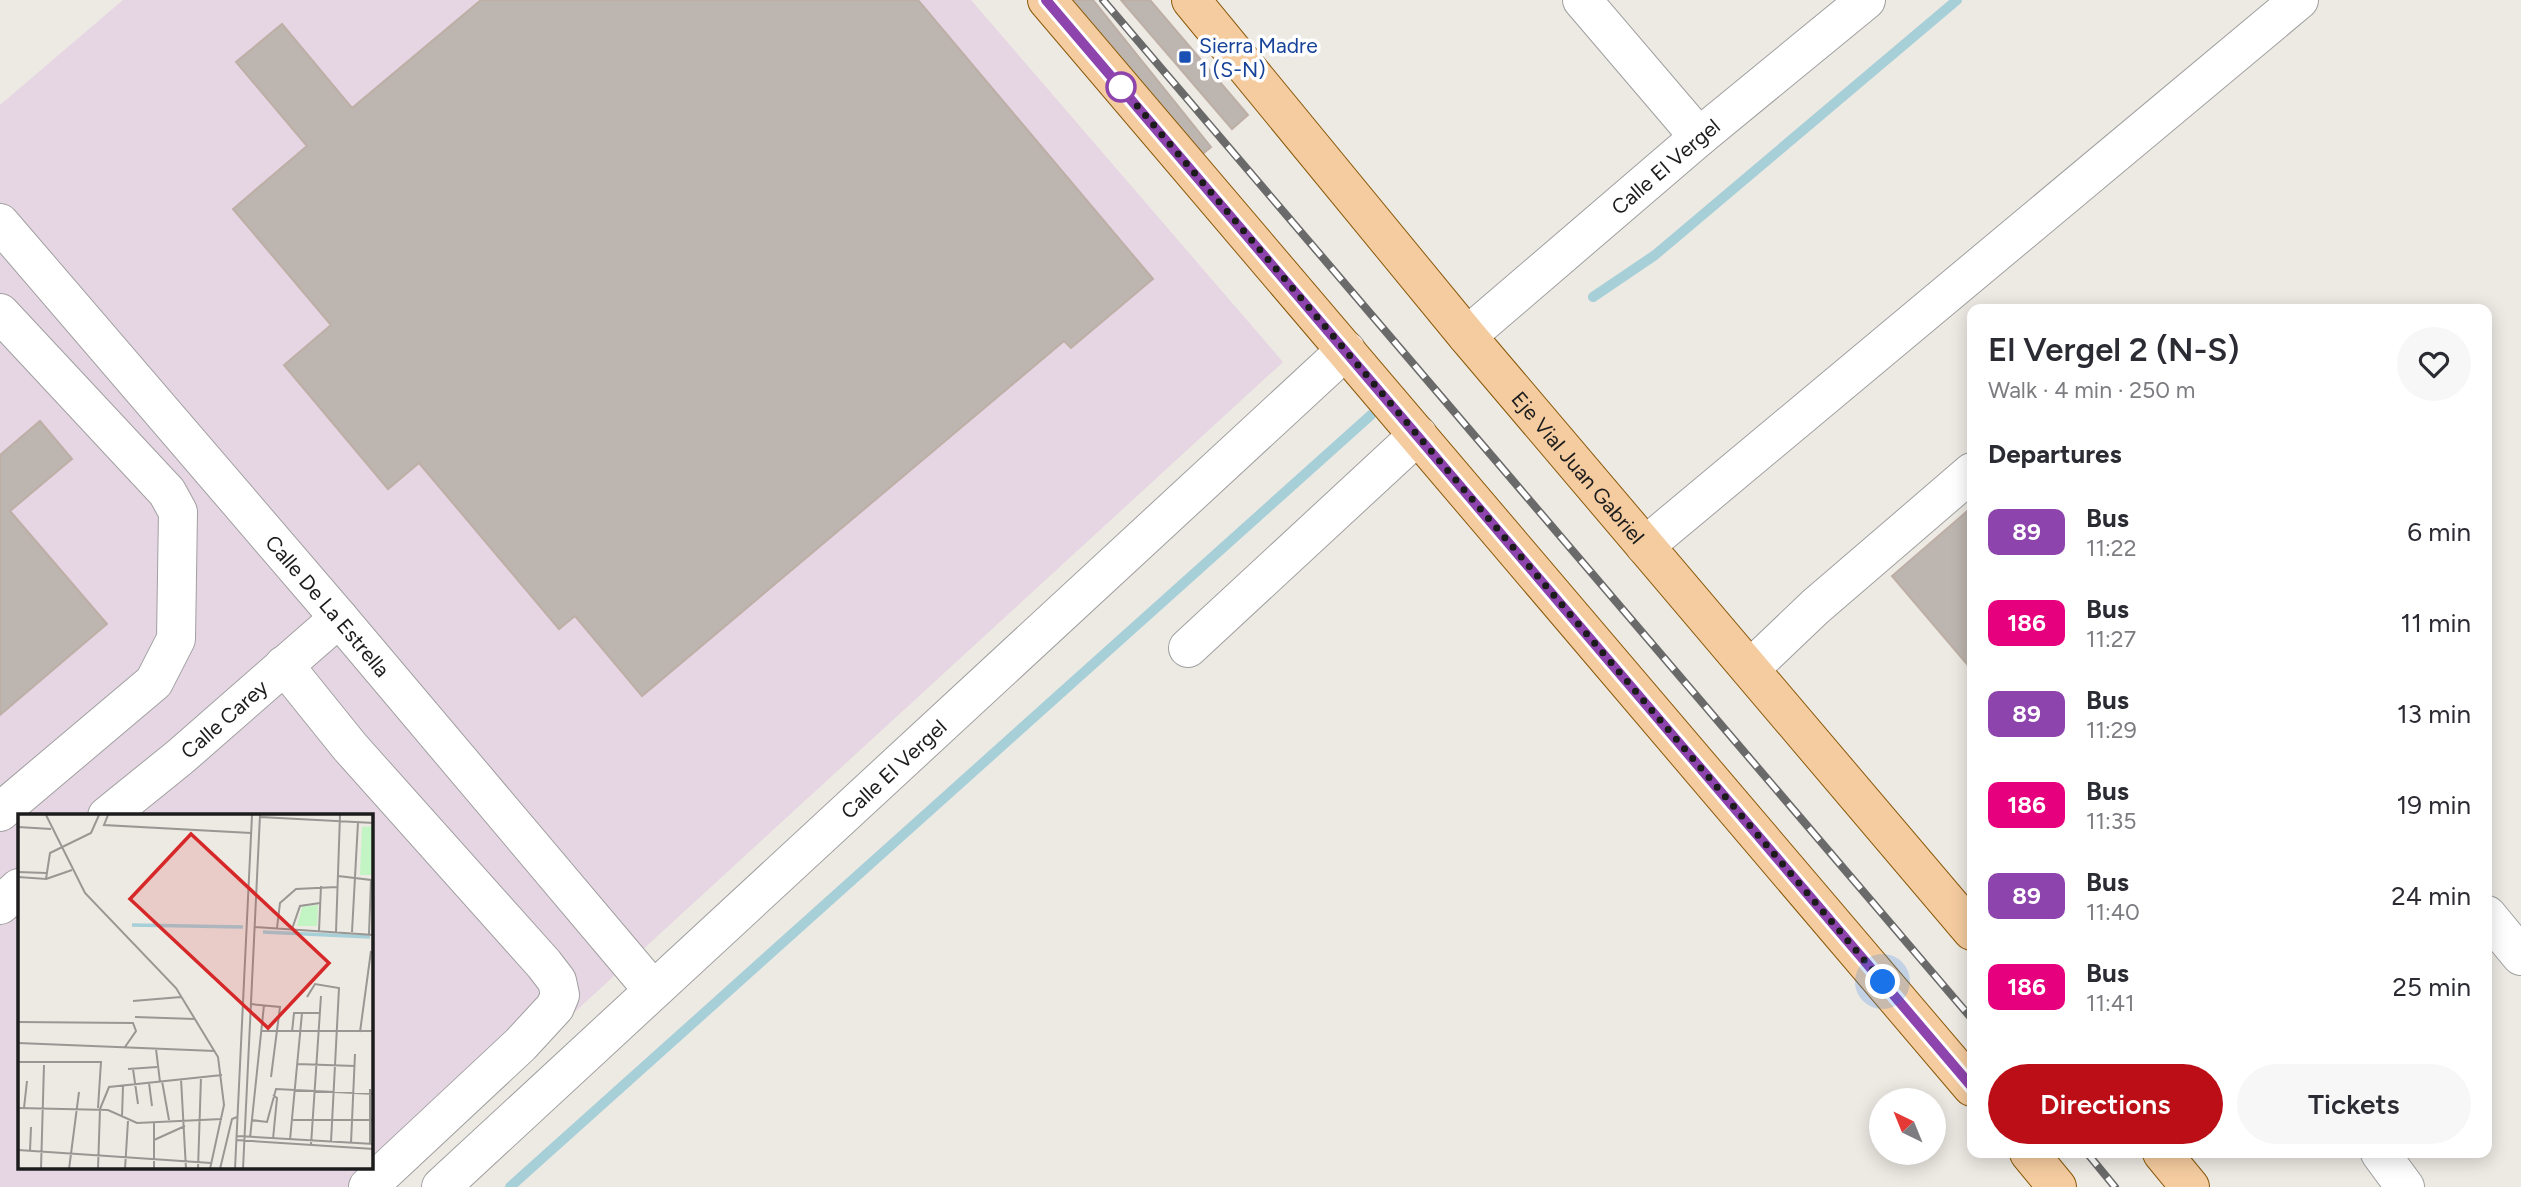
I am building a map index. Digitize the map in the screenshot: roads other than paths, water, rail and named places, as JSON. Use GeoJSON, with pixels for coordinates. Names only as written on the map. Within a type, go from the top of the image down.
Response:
{"type":"FeatureCollection","features":[{"type":"Feature","properties":{"kind":"main road"},"geometry":{"type":"LineString","coordinates":[[1046,0],[1967,1081]]}},
{"type":"Feature","properties":{"kind":"main road","name":"Eje Vial Juan Gabriel"},"geometry":{"type":"LineString","coordinates":[[1191,0],[1467,335],[1967,925]]}},
{"type":"Feature","properties":{"kind":"main road"},"geometry":{"type":"LineString","coordinates":[[2033,1158],[2057,1187]]}},
{"type":"Feature","properties":{"kind":"main road"},"geometry":{"type":"LineString","coordinates":[[2166,1158],[2190,1187]]}},
{"type":"Feature","properties":{"kind":"street"},"geometry":{"type":"LineString","coordinates":[[1582,0],[1699,137]]}},
{"type":"Feature","properties":{"kind":"street"},"geometry":{"type":"LineString","coordinates":[[1645,546],[2299,0]]}},
{"type":"Feature","properties":{"kind":"street","name":"Calle El Vergel"},"geometry":{"type":"LineString","coordinates":[[1467,335],[1860,2]]}},
{"type":"Feature","properties":{"kind":"street","name":"Calle De La Estrella"},"geometry":{"type":"LineString","coordinates":[[0,223],[653,990]]}},
{"type":"Feature","properties":{"kind":"street"},"geometry":{"type":"LineString","coordinates":[[0,313],[167,492],[178,512],[176,639],[154,682],[0,812]]}},
{"type":"Feature","properties":{"kind":"street","name":"Calle El Vergel"},"geometry":{"type":"LineString","coordinates":[[441,1187],[1346,350]]}},
{"type":"Feature","properties":{"kind":"street"},"geometry":{"type":"LineString","coordinates":[[1188,648],[1418,435]]}},
{"type":"Feature","properties":{"kind":"street"},"geometry":{"type":"LineString","coordinates":[[1751,670],[1815,607],[1967,476]]}},
{"type":"Feature","properties":{"kind":"street","name":"Calle Carey"},"geometry":{"type":"LineString","coordinates":[[109,814],[180,757],[339,618]]}},
{"type":"Feature","properties":{"kind":"street"},"geometry":{"type":"LineString","coordinates":[[284,665],[350,747],[544,964],[557,981],[560,995],[555,1007],[521,1044],[368,1187]]}},
{"type":"Feature","properties":{"kind":"street"},"geometry":{"type":"LineString","coordinates":[[0,905],[18,889]]}},
{"type":"Feature","properties":{"kind":"street"},"geometry":{"type":"LineString","coordinates":[[2492,921],[2521,956]]}},
{"type":"Feature","properties":{"kind":"street"},"geometry":{"type":"LineString","coordinates":[[2384,1158],[2405,1187]]}},
{"type":"Feature","properties":{"kind":"waterway"},"geometry":{"type":"LineString","coordinates":[[1593,297],[1655,255],[1957,0]]}},
{"type":"Feature","properties":{"kind":"waterway"},"geometry":{"type":"LineString","coordinates":[[510,1187],[1371,415]]}},
{"type":"Feature","properties":{"kind":"railway"},"geometry":{"type":"LineString","coordinates":[[1103,0],[1967,1013]]}},
{"type":"Feature","properties":{"kind":"railway"},"geometry":{"type":"LineString","coordinates":[[2091,1158],[2115,1187]]}},
{"type":"Feature","properties":{"kind":"place","name":"Sierra Madre 1 (S-N)"},"geometry":{"type":"Point","coordinates":[1185,57]}}]}
